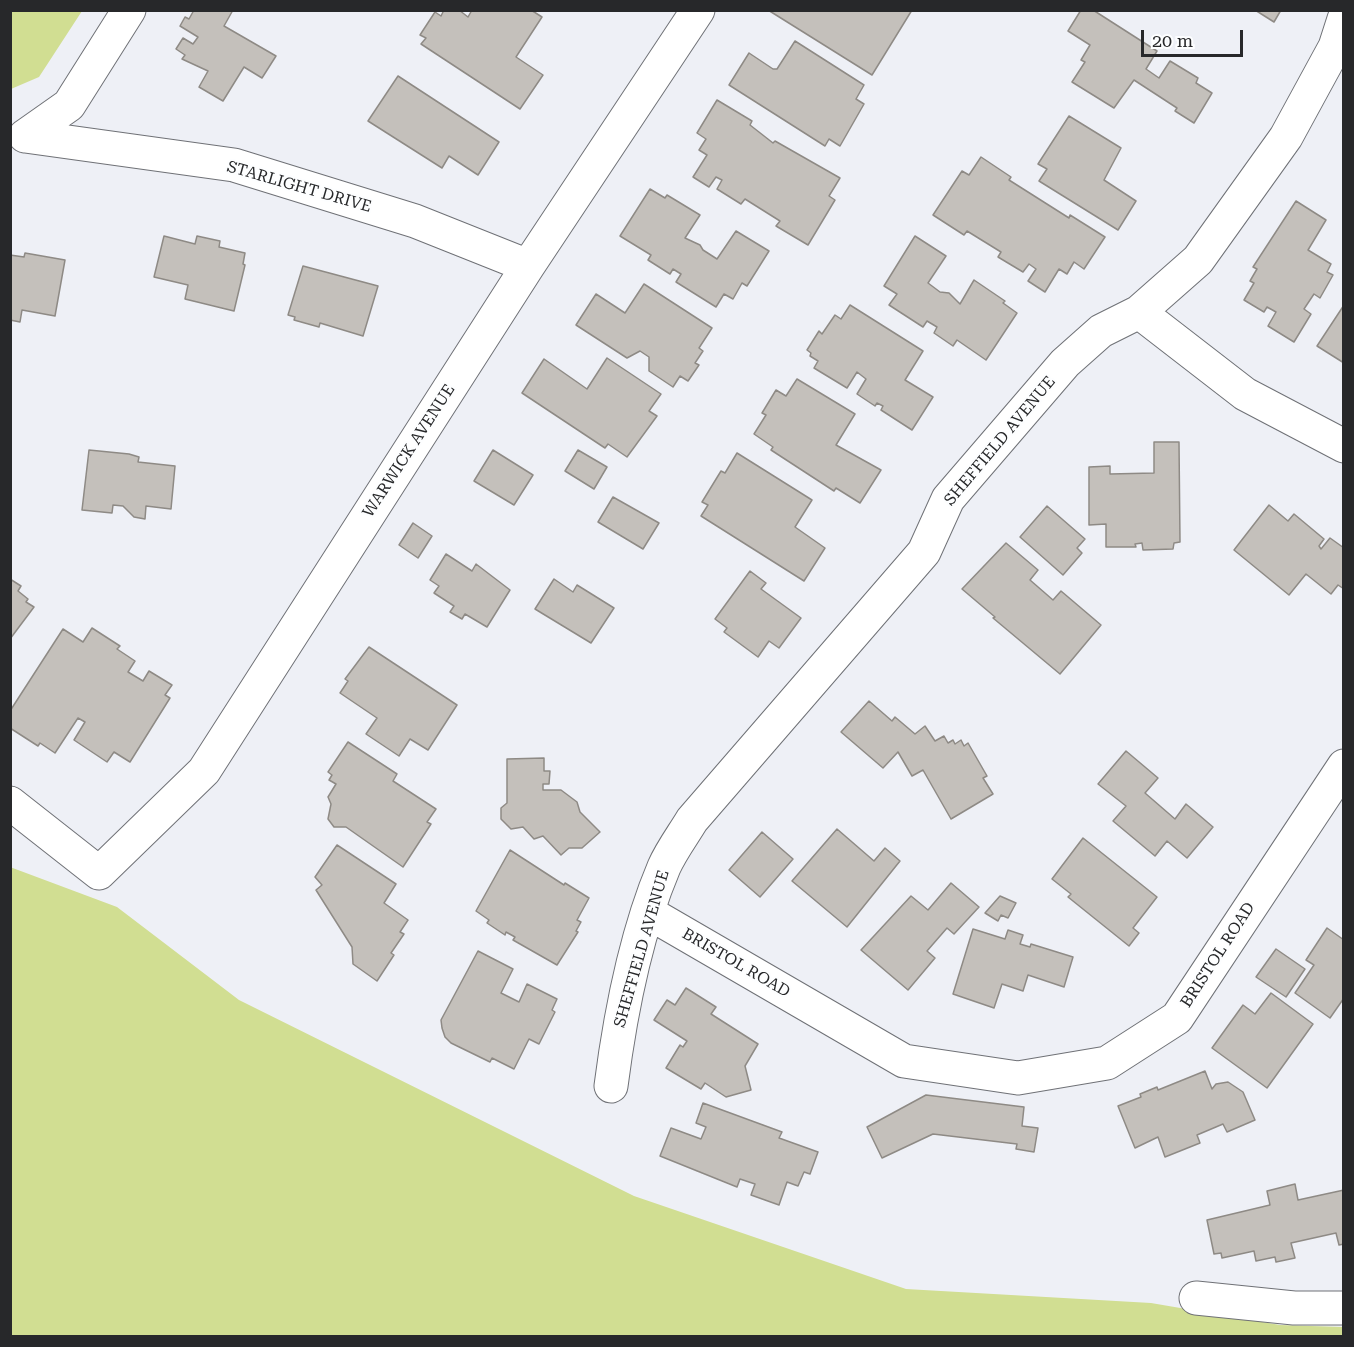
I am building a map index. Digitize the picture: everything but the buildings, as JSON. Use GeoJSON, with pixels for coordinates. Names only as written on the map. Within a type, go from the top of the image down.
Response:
{"type":"FeatureCollection","features":[{"type":"Feature","properties":{"kind":"street","name":"STARLIGHT DRIVE"},"geometry":{"type":"LineString","coordinates":[[129,10],[69,105],[25,136],[234,165],[415,221],[528,266]]}},
{"type":"Feature","properties":{"kind":"street","name":"WARWICK AVENUE"},"geometry":{"type":"LineString","coordinates":[[10,803],[99,873],[204,771],[528,266],[698,10]]}},
{"type":"Feature","properties":{"kind":"street","name":"SHEFFIELD AVENUE"},"geometry":{"type":"LineString","coordinates":[[611,1086],[619,1018],[649,913],[664,866],[692,820],[924,552],[948,499],[1065,363],[1101,331],[1139,312],[1198,260],[1286,137],[1335,47],[1344,19]]}},
{"type":"Feature","properties":{"kind":"street"},"geometry":{"type":"LineString","coordinates":[[1139,312],[1245,394],[1344,447]]}},
{"type":"Feature","properties":{"kind":"street","name":"BRISTOL ROAD"},"geometry":{"type":"LineString","coordinates":[[649,913],[904,1060],[1017,1078],[1107,1063],[1177,1018],[1344,766]]}},
{"type":"Feature","properties":{"kind":"street"},"geometry":{"type":"LineString","coordinates":[[1196,1298],[1294,1308],[1344,1308]]}},
{"type":"Feature","properties":{"kind":"green space"},"geometry":{"type":"Polygon","coordinates":[[[11,10],[82,11],[39,77],[11,89],[11,10]]]}},
{"type":"Feature","properties":{"kind":"green space"},"geometry":{"type":"Polygon","coordinates":[[[10,867],[117,907],[239,1000],[634,1196],[906,1289],[1151,1303],[1280,1325],[1343,1327],[1343,1336],[11,1336],[10,867]]]}}]}
